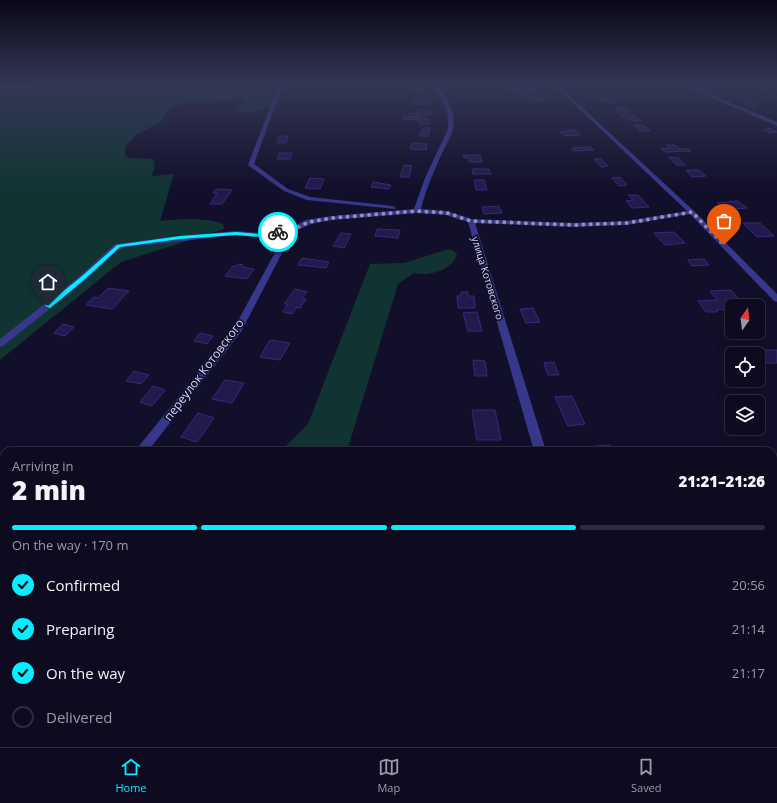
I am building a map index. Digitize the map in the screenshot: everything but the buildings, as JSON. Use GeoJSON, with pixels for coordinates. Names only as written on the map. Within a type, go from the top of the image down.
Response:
{"type":"FeatureCollection","features":[{"type":"Feature","properties":{"kind":"street"},"geometry":{"type":"LineString","coordinates":[[268,119],[251,165],[286,190],[309,199],[417,211]]}},
{"type":"Feature","properties":{"kind":"street"},"geometry":{"type":"LineString","coordinates":[[417,211],[420,197],[434,164],[450,136],[451,119]]}},
{"type":"Feature","properties":{"kind":"street"},"geometry":{"type":"LineString","coordinates":[[592,119],[692,212],[777,298]]}},
{"type":"Feature","properties":{"kind":"street"},"geometry":{"type":"LineString","coordinates":[[765,119],[777,124]]}},
{"type":"Feature","properties":{"kind":"street"},"geometry":{"type":"LineString","coordinates":[[0,344],[83,278],[118,246],[236,233],[259,235],[290,231],[309,222],[332,218],[417,211]]}},
{"type":"Feature","properties":{"kind":"street","name":"улица Котовского"},"geometry":{"type":"LineString","coordinates":[[417,211],[447,213],[471,221],[539,447]]}},
{"type":"Feature","properties":{"kind":"street"},"geometry":{"type":"LineString","coordinates":[[471,221],[573,225],[627,223],[692,212]]}},
{"type":"Feature","properties":{"kind":"street","name":"переулок Котовского"},"geometry":{"type":"LineString","coordinates":[[144,447],[238,330],[290,231]]}},
{"type":"Feature","properties":{"kind":"green space"},"geometry":{"type":"Polygon","coordinates":[[[0,119],[163,119],[161,122],[136,135],[125,147],[125,155],[129,158],[153,159],[155,163],[152,176],[174,174],[160,221],[184,219],[208,220],[223,224],[224,229],[121,262],[0,360],[0,119]]]}},
{"type":"Feature","properties":{"kind":"green space"},"geometry":{"type":"Polygon","coordinates":[[[445,250],[452,250],[457,254],[455,260],[445,268],[433,273],[414,273],[398,284],[348,447],[285,447],[308,424],[370,264],[404,263],[445,250]]]}},
{"type":"Feature","properties":{"kind":"way so far"},"geometry":{"type":"LineString","coordinates":[[278,232],[290,231],[309,222],[332,218],[417,211],[447,213],[471,221],[573,225],[627,223],[692,212],[724,245]]}},
{"type":"Feature","properties":{"kind":"route"},"geometry":{"type":"LineString","coordinates":[[48,306],[83,278],[118,246],[236,233],[259,235],[278,232]]}}]}
